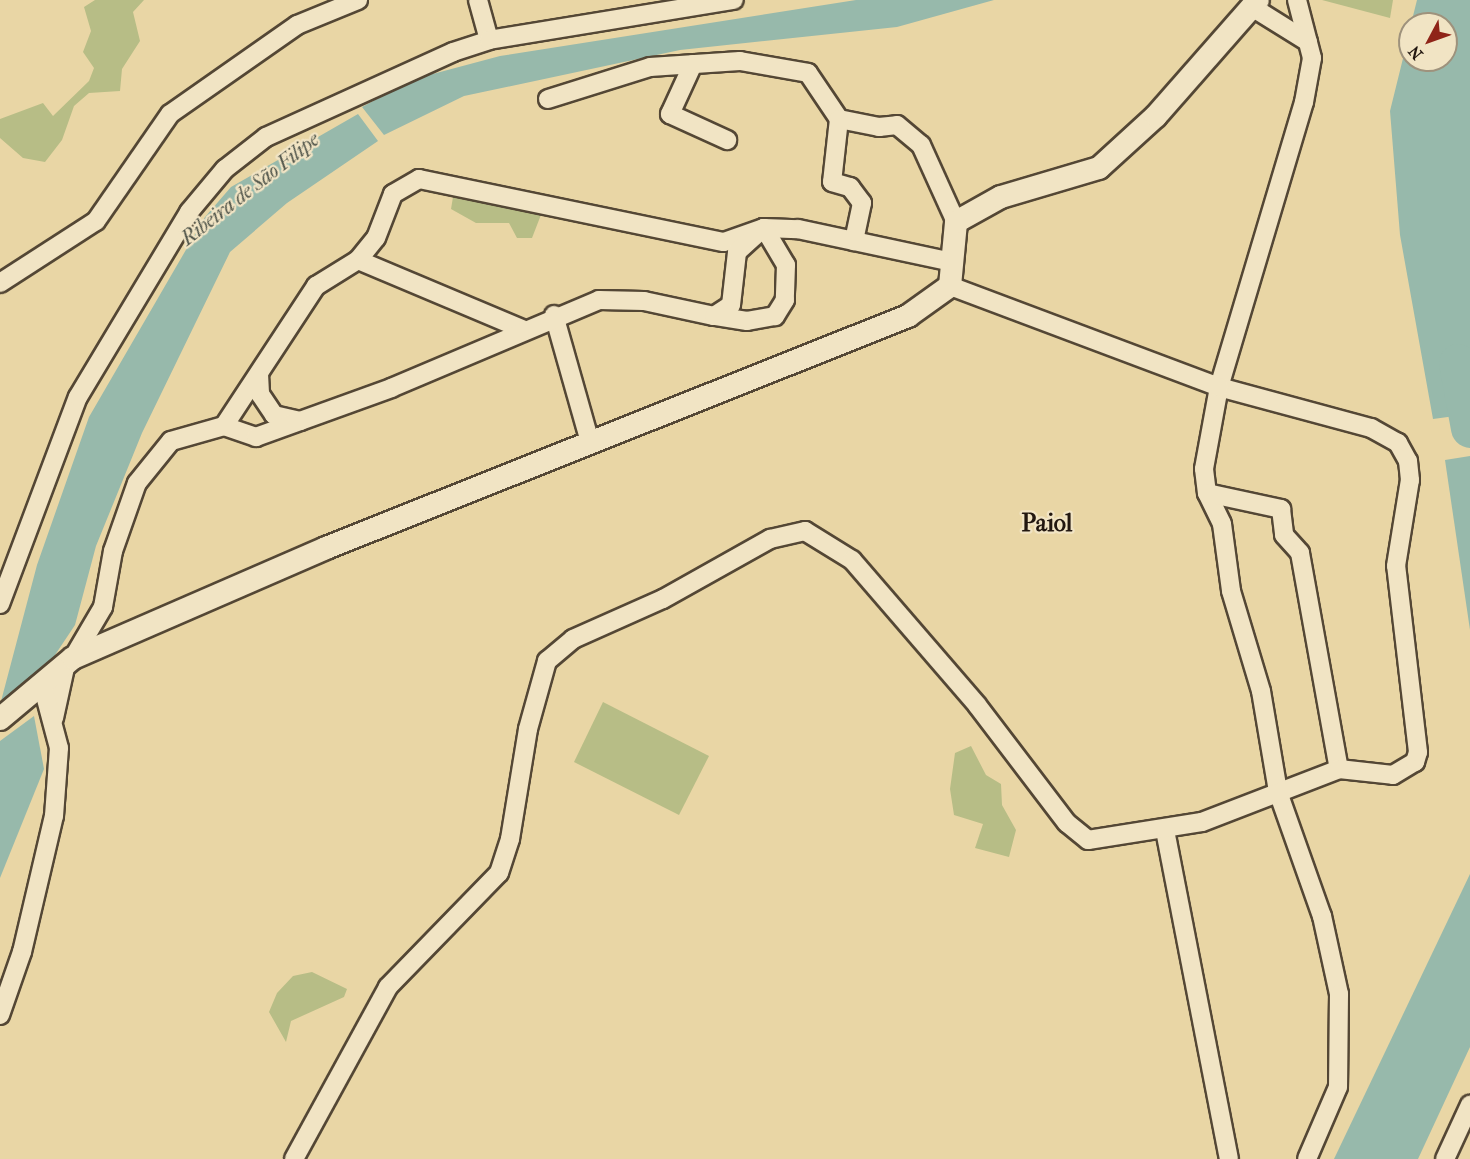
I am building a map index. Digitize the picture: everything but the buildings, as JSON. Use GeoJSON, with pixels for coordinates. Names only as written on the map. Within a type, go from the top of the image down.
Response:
{"type":"FeatureCollection","features":[{"type":"Feature","properties":{"kind":"street"},"geometry":{"type":"LineString","coordinates":[[0,283],[96,221],[170,114],[297,25],[358,0]]}},
{"type":"Feature","properties":{"kind":"street"},"geometry":{"type":"LineString","coordinates":[[478,0],[489,40]]}},
{"type":"Feature","properties":{"kind":"street"},"geometry":{"type":"LineString","coordinates":[[0,604],[78,397],[189,212],[225,169],[276,132],[414,65],[489,40],[734,0]]}},
{"type":"Feature","properties":{"kind":"street"},"geometry":{"type":"LineString","coordinates":[[1297,0],[1312,58],[1304,102],[1219,387],[1205,445],[1208,494],[1222,524],[1231,591],[1261,691],[1278,792],[1322,916],[1339,994],[1338,1087],[1307,1159]]}},
{"type":"Feature","properties":{"kind":"street"},"geometry":{"type":"LineString","coordinates":[[956,222],[1001,197],[1099,168],[1156,116],[1255,4],[1308,42]]}},
{"type":"Feature","properties":{"kind":"street"},"geometry":{"type":"LineString","coordinates":[[548,99],[650,67],[740,61],[808,74],[839,119],[832,182],[850,187],[862,203],[854,241]]}},
{"type":"Feature","properties":{"kind":"street"},"geometry":{"type":"LineString","coordinates":[[693,64],[670,114],[727,140]]}},
{"type":"Feature","properties":{"kind":"street"},"geometry":{"type":"LineString","coordinates":[[839,119],[879,127],[897,125],[921,145],[956,222],[950,286]]}},
{"type":"Feature","properties":{"kind":"street"},"geometry":{"type":"LineString","coordinates":[[224,426],[316,286],[357,260],[376,238],[393,194],[418,179],[724,242],[764,228],[854,241],[952,262]]}},
{"type":"Feature","properties":{"kind":"street"},"geometry":{"type":"LineString","coordinates":[[714,316],[731,305],[736,252],[764,228]]}},
{"type":"Feature","properties":{"kind":"street"},"geometry":{"type":"LineString","coordinates":[[0,718],[70,660],[104,607],[113,551],[137,483],[154,456],[171,441],[224,426],[256,437],[391,388],[554,315],[599,300],[644,301],[747,321],[775,316],[785,300],[786,265],[764,228]]}},
{"type":"Feature","properties":{"kind":"street"},"geometry":{"type":"LineString","coordinates":[[357,260],[522,329]]}},
{"type":"Feature","properties":{"kind":"street"},"geometry":{"type":"LineString","coordinates":[[294,1159],[388,987],[499,873],[548,661],[573,639],[663,598],[770,539],[805,531],[852,560],[977,705],[1078,835],[1104,841],[1165,830],[1236,812],[1278,792],[1339,769],[1393,775],[1407,771],[1418,752],[1396,566],[1408,461],[1386,433],[1219,387],[950,286]]}},
{"type":"Feature","properties":{"kind":"street"},"geometry":{"type":"LineString","coordinates":[[70,660],[590,442],[882,328],[950,286]]}},
{"type":"Feature","properties":{"kind":"street"},"geometry":{"type":"LineString","coordinates":[[554,315],[590,442]]}},
{"type":"Feature","properties":{"kind":"street"},"geometry":{"type":"LineString","coordinates":[[259,374],[260,394],[274,416],[301,421]]}},
{"type":"Feature","properties":{"kind":"street"},"geometry":{"type":"LineString","coordinates":[[1208,494],[1281,509],[1284,535],[1300,553],[1339,769]]}},
{"type":"Feature","properties":{"kind":"street"},"geometry":{"type":"LineString","coordinates":[[53,726],[70,660]]}},
{"type":"Feature","properties":{"kind":"street"},"geometry":{"type":"LineString","coordinates":[[0,1015],[22,952],[54,816],[59,748],[42,684]]}},
{"type":"Feature","properties":{"kind":"street"},"geometry":{"type":"LineString","coordinates":[[1165,830],[1229,1159]]}},
{"type":"Feature","properties":{"kind":"street"},"geometry":{"type":"LineString","coordinates":[[1446,1159],[1470,1105]]}},
{"type":"Feature","properties":{"kind":"green space"},"geometry":{"type":"Polygon","coordinates":[[[95,0],[144,0],[133,12],[140,41],[122,69],[120,91],[89,93],[74,106],[62,140],[45,162],[23,158],[0,138],[0,119],[43,103],[53,116],[89,81],[94,68],[83,52],[91,31],[84,7],[95,0]]]}},
{"type":"Feature","properties":{"kind":"green space"},"geometry":{"type":"Polygon","coordinates":[[[1322,0],[1393,0],[1390,18],[1322,0]]]}},
{"type":"Feature","properties":{"kind":"green space"},"geometry":{"type":"Polygon","coordinates":[[[456,179],[542,194],[544,207],[532,238],[517,238],[509,223],[476,223],[451,209],[456,179]]]}},
{"type":"Feature","properties":{"kind":"green space"},"geometry":{"type":"Polygon","coordinates":[[[603,702],[709,756],[679,815],[574,762],[603,702]]]}},
{"type":"Feature","properties":{"kind":"green space"},"geometry":{"type":"Polygon","coordinates":[[[971,746],[986,775],[1001,784],[1002,805],[1016,830],[1009,857],[975,848],[983,824],[954,815],[950,789],[955,753],[971,746]]]}},
{"type":"Feature","properties":{"kind":"green space"},"geometry":{"type":"Polygon","coordinates":[[[312,972],[347,989],[344,997],[291,1021],[286,1042],[269,1012],[277,993],[293,976],[312,972]]]}},
{"type":"Feature","properties":{"kind":"water"},"geometry":{"type":"Polygon","coordinates":[[[856,0],[994,0],[897,27],[680,50],[464,96],[384,135],[362,107],[414,79],[500,56],[856,0]]]}},
{"type":"Feature","properties":{"kind":"water"},"geometry":{"type":"Polygon","coordinates":[[[1417,0],[1470,0],[1470,414],[1433,419],[1400,235],[1390,111],[1400,72],[1458,72],[1458,12],[1414,12],[1417,0]]]}},
{"type":"Feature","properties":{"kind":"water","name":"Ribeira de São Filipe"},"geometry":{"type":"Polygon","coordinates":[[[358,114],[378,141],[287,203],[230,252],[142,433],[96,546],[75,625],[53,658],[0,705],[37,565],[89,417],[205,217],[231,187],[358,114]]]}},
{"type":"Feature","properties":{"kind":"water"},"geometry":{"type":"Polygon","coordinates":[[[1470,456],[1470,630],[1445,460],[1470,456]]]}},
{"type":"Feature","properties":{"kind":"water"},"geometry":{"type":"Polygon","coordinates":[[[34,716],[44,769],[0,878],[0,741],[34,716]]]}},
{"type":"Feature","properties":{"kind":"water"},"geometry":{"type":"Polygon","coordinates":[[[1470,874],[1470,1047],[1418,1159],[1334,1159],[1470,874]]]}},
{"type":"Feature","properties":{"kind":"waterway"},"geometry":{"type":"LineString","coordinates":[[1458,363],[1470,428]]}},
{"type":"Feature","properties":{"kind":"district","name":"Paiol"},"geometry":{"type":"Point","coordinates":[1047,524]}}]}
